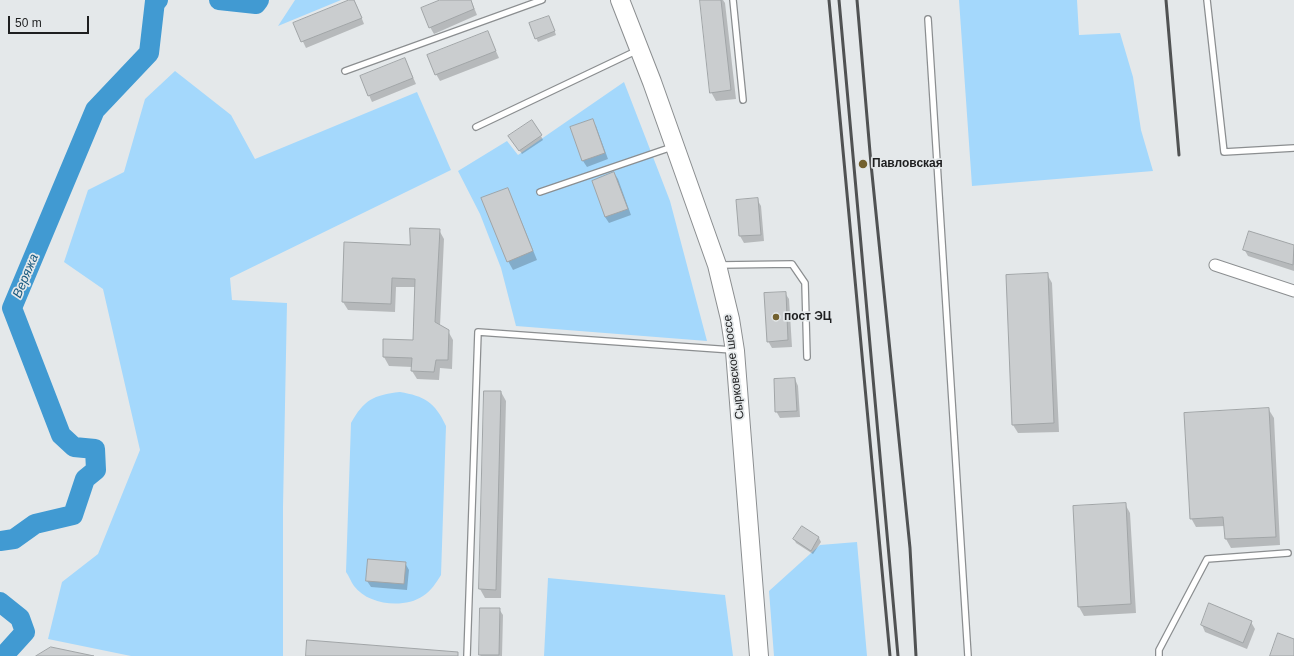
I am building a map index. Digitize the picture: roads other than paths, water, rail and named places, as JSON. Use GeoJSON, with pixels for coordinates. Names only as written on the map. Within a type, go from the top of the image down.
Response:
{"type":"FeatureCollection","features":[{"type":"Feature","properties":{"kind":"main road","name":"Сырковское шоссе"},"geometry":{"type":"LineString","coordinates":[[622,2],[717,265],[730,319],[735,350],[759,656]]}},
{"type":"Feature","properties":{"kind":"street"},"geometry":{"type":"LineString","coordinates":[[1215,265],[1294,291]]}},
{"type":"Feature","properties":{"kind":"lane"},"geometry":{"type":"LineString","coordinates":[[345,71],[542,0]]}},
{"type":"Feature","properties":{"kind":"lane"},"geometry":{"type":"LineString","coordinates":[[733,0],[743,100]]}},
{"type":"Feature","properties":{"kind":"lane"},"geometry":{"type":"LineString","coordinates":[[1207,0],[1224,152],[1294,148]]}},
{"type":"Feature","properties":{"kind":"lane"},"geometry":{"type":"LineString","coordinates":[[928,19],[968,656]]}},
{"type":"Feature","properties":{"kind":"lane"},"geometry":{"type":"LineString","coordinates":[[476,127],[638,49]]}},
{"type":"Feature","properties":{"kind":"lane"},"geometry":{"type":"LineString","coordinates":[[540,192],[675,146]]}},
{"type":"Feature","properties":{"kind":"lane"},"geometry":{"type":"LineString","coordinates":[[717,265],[792,264],[805,283],[807,357]]}},
{"type":"Feature","properties":{"kind":"lane"},"geometry":{"type":"LineString","coordinates":[[468,656],[478,332],[735,350]]}},
{"type":"Feature","properties":{"kind":"lane"},"geometry":{"type":"LineString","coordinates":[[1159,656],[1158,650],[1207,559],[1288,553]]}},
{"type":"Feature","properties":{"kind":"waterway","name":"Веряжа"},"geometry":{"type":"LineString","coordinates":[[0,541],[14,539],[35,524],[73,515],[85,479],[96,470],[95,449],[74,447],[61,435],[12,308],[95,110],[149,53],[155,1],[158,0]]}},
{"type":"Feature","properties":{"kind":"waterway","name":"Веряжа"},"geometry":{"type":"LineString","coordinates":[[219,0],[256,4],[259,0]]}},
{"type":"Feature","properties":{"kind":"waterway","name":"Веряжа"},"geometry":{"type":"LineString","coordinates":[[0,602],[20,618],[25,632],[6,653],[0,656]]}},
{"type":"Feature","properties":{"kind":"railway"},"geometry":{"type":"LineString","coordinates":[[829,0],[890,656]]}},
{"type":"Feature","properties":{"kind":"railway"},"geometry":{"type":"LineString","coordinates":[[839,0],[898,656]]}},
{"type":"Feature","properties":{"kind":"railway"},"geometry":{"type":"LineString","coordinates":[[857,0],[871,164],[910,548],[916,656]]}},
{"type":"Feature","properties":{"kind":"railway"},"geometry":{"type":"LineString","coordinates":[[1166,0],[1179,155]]}},
{"type":"Feature","properties":{"kind":"place","name":"Павловская"},"geometry":{"type":"Point","coordinates":[863,164]}},
{"type":"Feature","properties":{"kind":"place","name":"пост ЭЦ"},"geometry":{"type":"Point","coordinates":[776,317]}}]}
